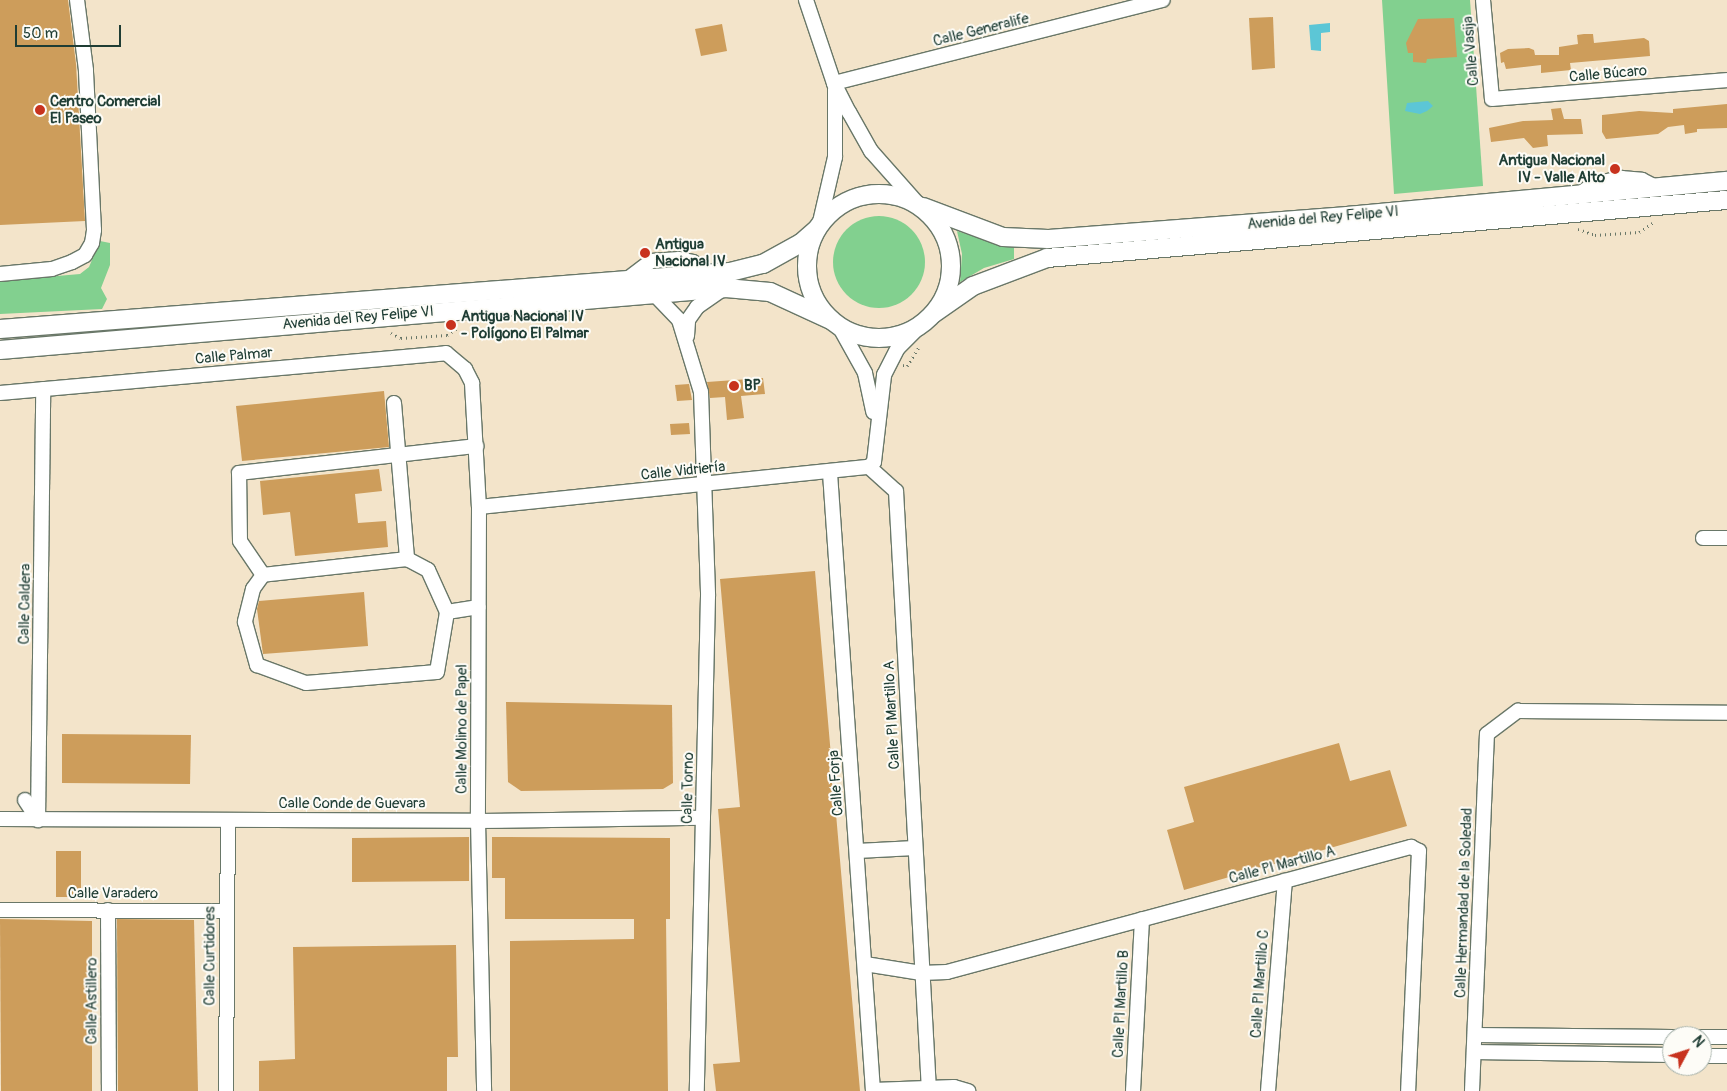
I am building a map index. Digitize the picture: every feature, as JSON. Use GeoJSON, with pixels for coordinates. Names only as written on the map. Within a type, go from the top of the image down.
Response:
{"type":"FeatureCollection","features":[{"type":"Feature","properties":{"kind":"main road","name":"Avenida del Rey Felipe VI"},"geometry":{"type":"LineString","coordinates":[[920,206],[1003,237],[1048,239],[1727,181]]}},
{"type":"Feature","properties":{"kind":"main road"},"geometry":{"type":"LineString","coordinates":[[876,192],[898,195],[920,206],[939,225],[949,247],[951,263],[946,294],[925,328],[896,336],[871,338],[835,323],[816,300],[807,277],[809,245],[818,226],[836,207],[855,197],[876,192]]}},
{"type":"Feature","properties":{"kind":"main road","name":"Avenida del Rey Felipe VI"},"geometry":{"type":"LineString","coordinates":[[925,328],[973,286],[1047,258],[1727,200]]}},
{"type":"Feature","properties":{"kind":"main road","name":"Avenida del Rey Felipe VI"},"geometry":{"type":"LineString","coordinates":[[0,329],[711,274],[763,264],[801,243],[818,226]]}},
{"type":"Feature","properties":{"kind":"main road","name":"Avenida del Rey Felipe VI"},"geometry":{"type":"LineString","coordinates":[[0,350],[726,288],[770,292],[835,323]]}},
{"type":"Feature","properties":{"kind":"street"},"geometry":{"type":"LineString","coordinates":[[0,274],[52,269],[85,255],[92,243],[94,230],[86,70],[77,0]]}},
{"type":"Feature","properties":{"kind":"street"},"geometry":{"type":"LineString","coordinates":[[806,0],[834,83],[871,151],[920,206]]}},
{"type":"Feature","properties":{"kind":"street","name":"Calle Generalife"},"geometry":{"type":"LineString","coordinates":[[834,83],[1163,0]]}},
{"type":"Feature","properties":{"kind":"street","name":"Calle Vasija"},"geometry":{"type":"LineString","coordinates":[[1484,0],[1492,99]]}},
{"type":"Feature","properties":{"kind":"street","name":"Calle Búcaro"},"geometry":{"type":"LineString","coordinates":[[1492,99],[1727,80]]}},
{"type":"Feature","properties":{"kind":"street"},"geometry":{"type":"LineString","coordinates":[[818,226],[835,157],[834,83]]}},
{"type":"Feature","properties":{"kind":"street"},"geometry":{"type":"LineString","coordinates":[[687,337],[688,320],[697,307],[726,288]]}},
{"type":"Feature","properties":{"kind":"street"},"geometry":{"type":"LineString","coordinates":[[654,294],[679,320],[687,337]]}},
{"type":"Feature","properties":{"kind":"street"},"geometry":{"type":"LineString","coordinates":[[835,323],[865,373],[872,400],[876,448]]}},
{"type":"Feature","properties":{"kind":"street"},"geometry":{"type":"LineString","coordinates":[[869,467],[874,462],[879,401],[889,364],[905,339],[925,328]]}},
{"type":"Feature","properties":{"kind":"street","name":"Calle Torno"},"geometry":{"type":"LineString","coordinates":[[687,337],[701,392],[702,485],[708,596],[697,1091]]}},
{"type":"Feature","properties":{"kind":"street","name":"Calle Palmar"},"geometry":{"type":"LineString","coordinates":[[0,393],[446,353],[465,369]]}},
{"type":"Feature","properties":{"kind":"street","name":"Calle Molino de Papel"},"geometry":{"type":"LineString","coordinates":[[465,369],[472,383],[478,507],[478,821],[484,1091]]}},
{"type":"Feature","properties":{"kind":"street","name":"Calle Caldera"},"geometry":{"type":"LineString","coordinates":[[38,820],[43,390]]}},
{"type":"Feature","properties":{"kind":"street"},"geometry":{"type":"LineString","coordinates":[[394,403],[400,454],[407,559]]}},
{"type":"Feature","properties":{"kind":"street"},"geometry":{"type":"LineString","coordinates":[[263,574],[240,541],[239,473],[476,446]]}},
{"type":"Feature","properties":{"kind":"street","name":"Calle Vidriería"},"geometry":{"type":"LineString","coordinates":[[478,507],[830,473],[869,467]]}},
{"type":"Feature","properties":{"kind":"street","name":"Calle Pl Martillo A"},"geometry":{"type":"LineString","coordinates":[[869,467],[896,491],[928,1089]]}},
{"type":"Feature","properties":{"kind":"street","name":"Calle Forja"},"geometry":{"type":"LineString","coordinates":[[830,473],[873,1090]]}},
{"type":"Feature","properties":{"kind":"street"},"geometry":{"type":"LineString","coordinates":[[1703,538],[1727,538]]}},
{"type":"Feature","properties":{"kind":"street"},"geometry":{"type":"LineString","coordinates":[[407,559],[428,570],[447,612],[437,672],[306,683],[257,666],[246,622],[253,589],[263,574],[407,559]]}},
{"type":"Feature","properties":{"kind":"street"},"geometry":{"type":"LineString","coordinates":[[447,612],[478,607]]}},
{"type":"Feature","properties":{"kind":"street","name":"Calle Hermandad de la Soledad"},"geometry":{"type":"LineString","coordinates":[[1472,1091],[1487,734],[1518,711],[1727,713]]}},
{"type":"Feature","properties":{"kind":"street"},"geometry":{"type":"LineString","coordinates":[[25,800],[38,820]]}},
{"type":"Feature","properties":{"kind":"street","name":"Calle Conde de Guevara"},"geometry":{"type":"LineString","coordinates":[[0,819],[478,821],[703,818]]}},
{"type":"Feature","properties":{"kind":"street","name":"Calle Curtidores"},"geometry":{"type":"LineString","coordinates":[[226,1091],[228,820]]}},
{"type":"Feature","properties":{"kind":"street","name":"Calle Pl Martillo A"},"geometry":{"type":"LineString","coordinates":[[865,964],[921,972],[947,972],[1411,847],[1419,851],[1408,1091]]}},
{"type":"Feature","properties":{"kind":"street"},"geometry":{"type":"LineString","coordinates":[[857,852],[915,848]]}},
{"type":"Feature","properties":{"kind":"street","name":"Calle Pl Martillo C"},"geometry":{"type":"LineString","coordinates":[[1268,1091],[1285,881]]}},
{"type":"Feature","properties":{"kind":"street","name":"Calle Varadero"},"geometry":{"type":"LineString","coordinates":[[0,910],[226,911]]}},
{"type":"Feature","properties":{"kind":"street","name":"Calle Astillero"},"geometry":{"type":"LineString","coordinates":[[108,910],[109,1091]]}},
{"type":"Feature","properties":{"kind":"street","name":"Calle Pl Martillo B"},"geometry":{"type":"LineString","coordinates":[[1132,1091],[1142,919]]}},
{"type":"Feature","properties":{"kind":"street"},"geometry":{"type":"LineString","coordinates":[[1475,1035],[1662,1037]]}},
{"type":"Feature","properties":{"kind":"street"},"geometry":{"type":"LineString","coordinates":[[1712,1037],[1727,1037]]}},
{"type":"Feature","properties":{"kind":"street"},"geometry":{"type":"LineString","coordinates":[[1474,1052],[1662,1055]]}},
{"type":"Feature","properties":{"kind":"street"},"geometry":{"type":"LineString","coordinates":[[1712,1056],[1727,1056]]}},
{"type":"Feature","properties":{"kind":"street"},"geometry":{"type":"LineString","coordinates":[[873,1090],[954,1087],[968,1091]]}},
{"type":"Feature","properties":{"kind":"path"},"geometry":{"type":"LineString","coordinates":[[1570,226],[1596,235],[1639,232],[1658,219]]}},
{"type":"Feature","properties":{"kind":"path"},"geometry":{"type":"LineString","coordinates":[[889,364],[907,366],[925,328]]}},
{"type":"Feature","properties":{"kind":"green space"},"geometry":{"type":"Polygon","coordinates":[[[1382,0],[1470,0],[1483,186],[1394,194],[1382,0]]]}},
{"type":"Feature","properties":{"kind":"green space"},"geometry":{"type":"Polygon","coordinates":[[[879,216],[897,219],[912,229],[922,244],[925,262],[922,280],[912,295],[897,305],[879,308],[861,305],[846,295],[836,280],[833,262],[836,244],[846,229],[861,219],[879,216]]]}},
{"type":"Feature","properties":{"kind":"green space"},"geometry":{"type":"Polygon","coordinates":[[[957,231],[988,241],[1014,245],[1014,259],[984,268],[960,282],[962,254],[957,231]]]}},
{"type":"Feature","properties":{"kind":"green space"},"geometry":{"type":"Polygon","coordinates":[[[100,241],[110,243],[110,265],[101,288],[107,299],[102,309],[0,314],[0,281],[80,274],[89,267],[100,241]]]}},
{"type":"Feature","properties":{"kind":"water"},"geometry":{"type":"Polygon","coordinates":[[[1330,23],[1330,32],[1321,33],[1321,51],[1311,50],[1309,25],[1330,23]]]}},
{"type":"Feature","properties":{"kind":"water"},"geometry":{"type":"Polygon","coordinates":[[[1428,101],[1433,106],[1427,111],[1420,114],[1405,111],[1407,103],[1428,101]]]}},
{"type":"Feature","properties":{"kind":"building","name":"Centro Comercial El Paseo"},"geometry":{"type":"Polygon","coordinates":[[[0,0],[68,0],[76,64],[85,221],[0,225],[0,0]]]}},
{"type":"Feature","properties":{"kind":"building"},"geometry":{"type":"Polygon","coordinates":[[[1273,17],[1275,68],[1252,70],[1249,18],[1273,17]]]}},
{"type":"Feature","properties":{"kind":"building"},"geometry":{"type":"Polygon","coordinates":[[[1454,18],[1457,57],[1427,59],[1426,63],[1413,62],[1413,53],[1408,53],[1406,43],[1418,19],[1454,18]]]}},
{"type":"Feature","properties":{"kind":"building"},"geometry":{"type":"Polygon","coordinates":[[[722,24],[727,51],[701,56],[695,29],[722,24]]]}},
{"type":"Feature","properties":{"kind":"building"},"geometry":{"type":"Polygon","coordinates":[[[1593,34],[1594,43],[1644,38],[1649,41],[1650,56],[1570,63],[1571,70],[1541,73],[1541,65],[1506,69],[1504,62],[1501,63],[1500,53],[1508,49],[1529,48],[1534,50],[1535,55],[1559,55],[1559,47],[1578,44],[1577,35],[1593,34]]]}},
{"type":"Feature","properties":{"kind":"building"},"geometry":{"type":"Polygon","coordinates":[[[1727,104],[1727,128],[1697,129],[1697,132],[1685,134],[1684,125],[1668,127],[1658,134],[1606,139],[1602,132],[1602,115],[1639,111],[1673,113],[1673,109],[1727,104]]]}},
{"type":"Feature","properties":{"kind":"building"},"geometry":{"type":"Polygon","coordinates":[[[1561,108],[1564,119],[1581,119],[1583,134],[1547,135],[1548,146],[1533,148],[1524,138],[1491,142],[1489,128],[1523,121],[1553,120],[1551,109],[1561,108]]]}},
{"type":"Feature","properties":{"kind":"building"},"geometry":{"type":"Polygon","coordinates":[[[763,378],[765,394],[741,396],[744,418],[727,420],[725,397],[710,398],[707,382],[763,378]]]}},
{"type":"Feature","properties":{"kind":"building"},"geometry":{"type":"Polygon","coordinates":[[[689,384],[692,400],[677,401],[675,385],[689,384]]]}},
{"type":"Feature","properties":{"kind":"building"},"geometry":{"type":"Polygon","coordinates":[[[384,391],[389,447],[242,461],[236,406],[384,391]]]}},
{"type":"Feature","properties":{"kind":"building"},"geometry":{"type":"Polygon","coordinates":[[[689,423],[690,434],[671,435],[670,424],[689,423]]]}},
{"type":"Feature","properties":{"kind":"building"},"geometry":{"type":"Polygon","coordinates":[[[379,469],[382,491],[355,494],[358,523],[386,521],[388,547],[295,556],[290,512],[263,515],[260,481],[379,469]]]}},
{"type":"Feature","properties":{"kind":"building"},"geometry":{"type":"Polygon","coordinates":[[[815,571],[860,1091],[716,1091],[713,1064],[740,1062],[718,809],[740,807],[720,579],[815,571]]]}},
{"type":"Feature","properties":{"kind":"building"},"geometry":{"type":"Polygon","coordinates":[[[364,592],[368,646],[263,654],[257,609],[259,601],[364,592]]]}},
{"type":"Feature","properties":{"kind":"building"},"geometry":{"type":"Polygon","coordinates":[[[506,702],[672,705],[673,783],[663,789],[521,791],[508,782],[506,702]]]}},
{"type":"Feature","properties":{"kind":"building"},"geometry":{"type":"Polygon","coordinates":[[[62,734],[191,735],[190,784],[62,783],[62,734]]]}},
{"type":"Feature","properties":{"kind":"building"},"geometry":{"type":"Polygon","coordinates":[[[1339,743],[1350,781],[1390,770],[1407,826],[1184,890],[1167,830],[1194,822],[1184,787],[1339,743]]]}},
{"type":"Feature","properties":{"kind":"building"},"geometry":{"type":"Polygon","coordinates":[[[469,837],[469,881],[352,882],[352,838],[469,837]]]}},
{"type":"Feature","properties":{"kind":"building"},"geometry":{"type":"Polygon","coordinates":[[[492,837],[670,838],[670,919],[666,919],[668,1091],[510,1091],[510,941],[634,939],[634,919],[505,919],[505,878],[492,878],[492,837]]]}},
{"type":"Feature","properties":{"kind":"building"},"geometry":{"type":"Polygon","coordinates":[[[56,851],[81,851],[81,897],[56,897],[56,851]]]}},
{"type":"Feature","properties":{"kind":"building"},"geometry":{"type":"Polygon","coordinates":[[[0,919],[92,921],[92,1091],[1,1091],[0,919]]]}},
{"type":"Feature","properties":{"kind":"building"},"geometry":{"type":"Polygon","coordinates":[[[117,919],[194,920],[198,1091],[118,1091],[117,919]]]}},
{"type":"Feature","properties":{"kind":"building"},"geometry":{"type":"Polygon","coordinates":[[[456,945],[458,1057],[447,1057],[447,1091],[259,1091],[259,1061],[295,1059],[293,947],[456,945]]]}},
{"type":"Feature","properties":{"kind":"place","name":"Centro Comercial El Paseo"},"geometry":{"type":"Point","coordinates":[40,110]}},
{"type":"Feature","properties":{"kind":"place","name":"Antigua Nacional IV - Valle Alto"},"geometry":{"type":"Point","coordinates":[1615,169]}},
{"type":"Feature","properties":{"kind":"place","name":"Antigua Nacional IV"},"geometry":{"type":"Point","coordinates":[645,253]}},
{"type":"Feature","properties":{"kind":"place","name":"Antigua Nacional IV - Polígono El Palmar"},"geometry":{"type":"Point","coordinates":[451,325]}},
{"type":"Feature","properties":{"kind":"place","name":"BP"},"geometry":{"type":"Point","coordinates":[734,386]}}]}
